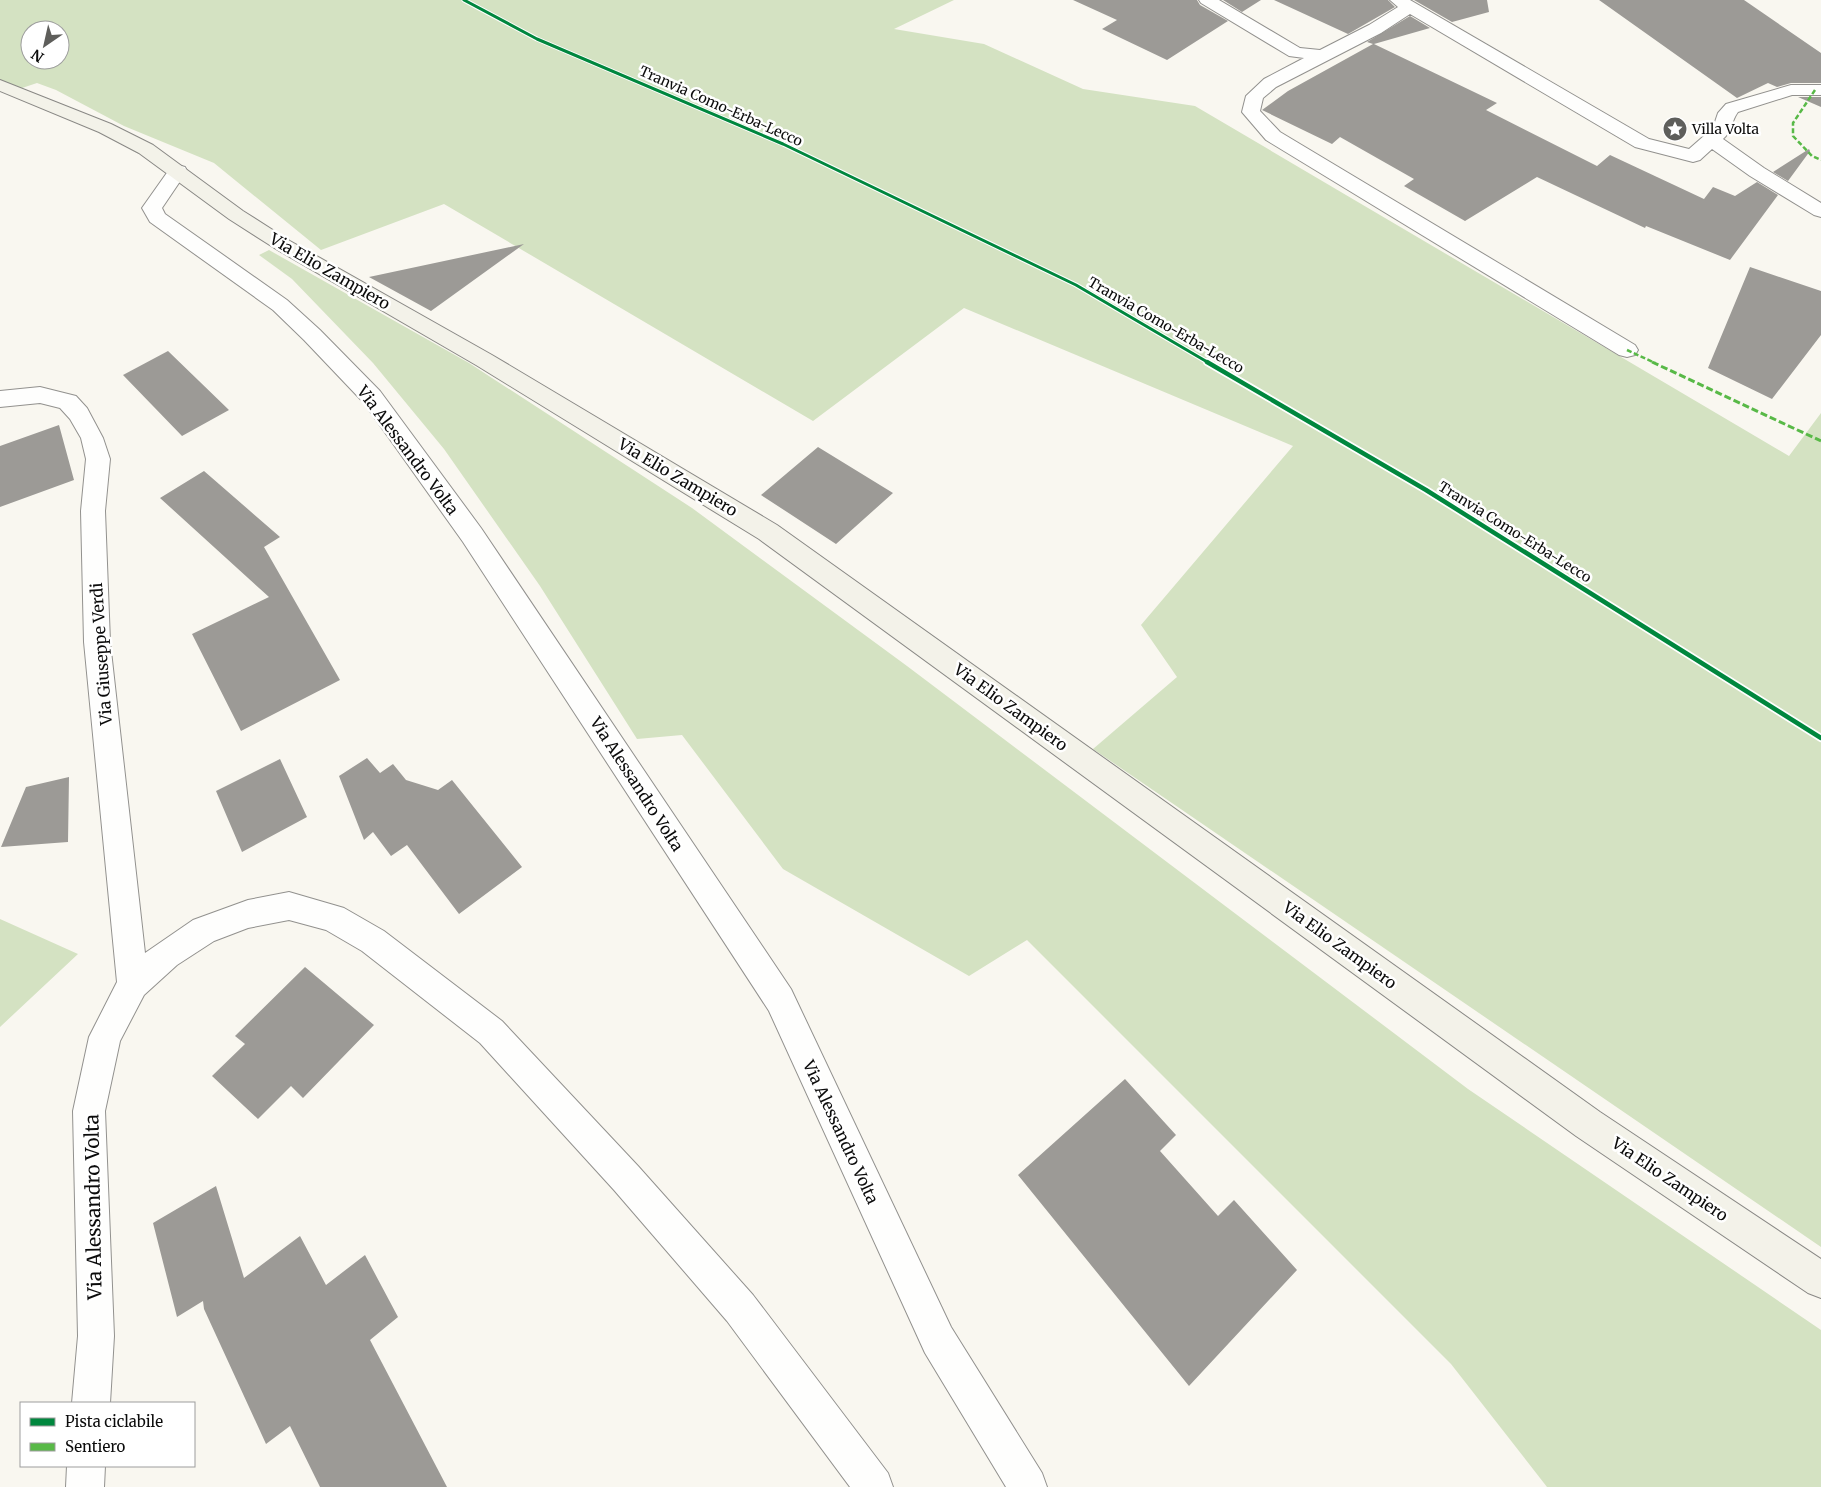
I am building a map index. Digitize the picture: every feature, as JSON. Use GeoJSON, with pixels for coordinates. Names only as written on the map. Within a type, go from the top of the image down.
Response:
{"type":"FeatureCollection","features":[{"type":"Feature","properties":{"kind":"street"},"geometry":{"type":"LineString","coordinates":[[1207,0],[1295,52],[1322,56]]}},
{"type":"Feature","properties":{"kind":"street"},"geometry":{"type":"LineString","coordinates":[[1627,350],[1273,136],[1251,112],[1255,96],[1270,83],[1375,29],[1404,3],[1642,143],[1693,156],[1722,130],[1727,114],[1732,108],[1792,90],[1821,90]]}},
{"type":"Feature","properties":{"kind":"street","name":"Via Elio Zampiero"},"geometry":{"type":"LineString","coordinates":[[0,85],[105,128],[146,149],[236,215],[276,240],[484,360],[768,532],[1580,1118],[1821,1280]]}},
{"type":"Feature","properties":{"kind":"street"},"geometry":{"type":"LineString","coordinates":[[1712,140],[1757,172],[1821,211]]}},
{"type":"Feature","properties":{"kind":"street","name":"Via Alessandro Volta"},"geometry":{"type":"LineString","coordinates":[[178,171],[152,208],[157,218],[280,306],[312,335],[372,397],[472,535],[780,1000],[938,1340],[1028,1487]]}},
{"type":"Feature","properties":{"kind":"street","name":"Via Giuseppe Verdi"},"geometry":{"type":"LineString","coordinates":[[0,399],[40,395],[68,402],[92,438],[98,459],[93,511],[97,642],[133,984]]}},
{"type":"Feature","properties":{"kind":"street","name":"Via Alessandro Volta"},"geometry":{"type":"LineString","coordinates":[[91,1402],[96,1336],[89,1111],[105,1037],[133,984],[166,955],[204,930],[248,914],[289,906],[332,918],[373,941],[491,1032],[626,1178],[740,1308],[874,1487]]}},
{"type":"Feature","properties":{"kind":"street"},"geometry":{"type":"LineString","coordinates":[[84,1487],[86,1467]]}},
{"type":"Feature","properties":{"kind":"green space"},"geometry":{"type":"Polygon","coordinates":[[[0,0],[954,0],[894,29],[984,44],[1083,89],[1195,106],[1789,456],[1821,413],[1821,1247],[1093,749],[1177,677],[1141,625],[1293,446],[964,308],[813,421],[444,204],[321,250],[214,163],[124,126],[56,90],[37,83],[13,91],[0,86],[0,0]]]}},
{"type":"Feature","properties":{"kind":"green space"},"geometry":{"type":"Polygon","coordinates":[[[269,250],[469,363],[692,508],[907,666],[1468,1089],[1821,1330],[1821,1487],[1547,1487],[1451,1364],[1027,940],[969,976],[783,869],[682,735],[637,739],[540,586],[444,449],[373,363],[292,279],[259,255],[269,250]]]}},
{"type":"Feature","properties":{"kind":"green space"},"geometry":{"type":"Polygon","coordinates":[[[0,919],[78,954],[0,1027],[0,919]]]}},
{"type":"Feature","properties":{"kind":"building"},"geometry":{"type":"Polygon","coordinates":[[[1073,0],[1197,0],[1200,5],[1228,21],[1167,60],[1102,29],[1117,20],[1073,0]]]}},
{"type":"Feature","properties":{"kind":"building"},"geometry":{"type":"Polygon","coordinates":[[[1223,0],[1261,0],[1242,12],[1223,0]]]}},
{"type":"Feature","properties":{"kind":"building"},"geometry":{"type":"Polygon","coordinates":[[[1274,0],[1388,0],[1395,7],[1348,34],[1274,0]]]}},
{"type":"Feature","properties":{"kind":"building"},"geometry":{"type":"Polygon","coordinates":[[[1414,0],[1487,0],[1489,12],[1452,22],[1414,0]]]}},
{"type":"Feature","properties":{"kind":"building"},"geometry":{"type":"Polygon","coordinates":[[[1599,0],[1744,0],[1821,53],[1821,83],[1791,83],[1777,87],[1768,83],[1737,98],[1599,0]]]}},
{"type":"Feature","properties":{"kind":"building"},"geometry":{"type":"Polygon","coordinates":[[[1410,16],[1430,28],[1374,44],[1497,103],[1486,110],[1597,166],[1610,155],[1704,199],[1713,187],[1735,196],[1757,182],[1778,195],[1730,260],[1646,226],[1645,228],[1537,177],[1465,221],[1404,186],[1414,179],[1340,137],[1332,144],[1262,110],[1288,91],[1373,44],[1367,42],[1410,16]]]}},
{"type":"Feature","properties":{"kind":"building"},"geometry":{"type":"Polygon","coordinates":[[[1798,97],[1821,97],[1821,107],[1798,97]]]}},
{"type":"Feature","properties":{"kind":"building"},"geometry":{"type":"Polygon","coordinates":[[[1809,149],[1810,151],[1788,181],[1773,172],[1809,149]]]}},
{"type":"Feature","properties":{"kind":"building"},"geometry":{"type":"Polygon","coordinates":[[[524,244],[431,311],[369,277],[524,244]]]}},
{"type":"Feature","properties":{"kind":"building"},"geometry":{"type":"Polygon","coordinates":[[[1750,267],[1821,291],[1821,335],[1772,399],[1708,368],[1750,267]]]}},
{"type":"Feature","properties":{"kind":"building"},"geometry":{"type":"Polygon","coordinates":[[[168,351],[229,410],[182,436],[123,375],[168,351]]]}},
{"type":"Feature","properties":{"kind":"building"},"geometry":{"type":"Polygon","coordinates":[[[59,425],[74,480],[0,507],[0,446],[59,425]]]}},
{"type":"Feature","properties":{"kind":"building"},"geometry":{"type":"Polygon","coordinates":[[[818,447],[893,493],[836,544],[761,495],[818,447]]]}},
{"type":"Feature","properties":{"kind":"building"},"geometry":{"type":"Polygon","coordinates":[[[204,471],[280,537],[264,547],[340,680],[241,731],[192,634],[269,597],[160,498],[204,471]]]}},
{"type":"Feature","properties":{"kind":"building"},"geometry":{"type":"Polygon","coordinates":[[[367,758],[380,773],[393,764],[406,780],[438,790],[452,780],[522,867],[459,914],[407,845],[391,856],[373,832],[364,840],[339,776],[367,758]]]}},
{"type":"Feature","properties":{"kind":"building"},"geometry":{"type":"Polygon","coordinates":[[[280,759],[307,817],[242,852],[216,791],[280,759]]]}},
{"type":"Feature","properties":{"kind":"building"},"geometry":{"type":"Polygon","coordinates":[[[69,777],[68,842],[1,847],[26,787],[69,777]]]}},
{"type":"Feature","properties":{"kind":"building"},"geometry":{"type":"Polygon","coordinates":[[[305,967],[374,1025],[303,1098],[291,1086],[258,1119],[212,1076],[245,1044],[235,1036],[305,967]]]}},
{"type":"Feature","properties":{"kind":"building"},"geometry":{"type":"Polygon","coordinates":[[[1125,1079],[1176,1135],[1160,1151],[1218,1216],[1234,1200],[1297,1270],[1189,1386],[1018,1175],[1125,1079]]]}},
{"type":"Feature","properties":{"kind":"building"},"geometry":{"type":"Polygon","coordinates":[[[216,1186],[244,1278],[300,1236],[326,1285],[365,1255],[398,1317],[370,1340],[447,1487],[320,1487],[290,1426],[266,1444],[204,1309],[203,1301],[177,1317],[153,1223],[216,1186]]]}},
{"type":"Feature","properties":{"kind":"marked path"},"geometry":{"type":"LineString","coordinates":[[1815,90],[1793,123],[1793,136],[1812,156],[1821,160]]}},
{"type":"Feature","properties":{"kind":"marked path"},"geometry":{"type":"LineString","coordinates":[[1627,350],[1821,441]]}},
{"type":"Feature","properties":{"kind":"cycle path","name":"Tranvia Como-Erba-Lecco"},"geometry":{"type":"LineString","coordinates":[[464,0],[537,39],[783,144],[1076,285],[1426,490],[1821,738]]}},
{"type":"Feature","properties":{"kind":"place","name":"Villa Volta"},"geometry":{"type":"Point","coordinates":[1675,129]}}]}
